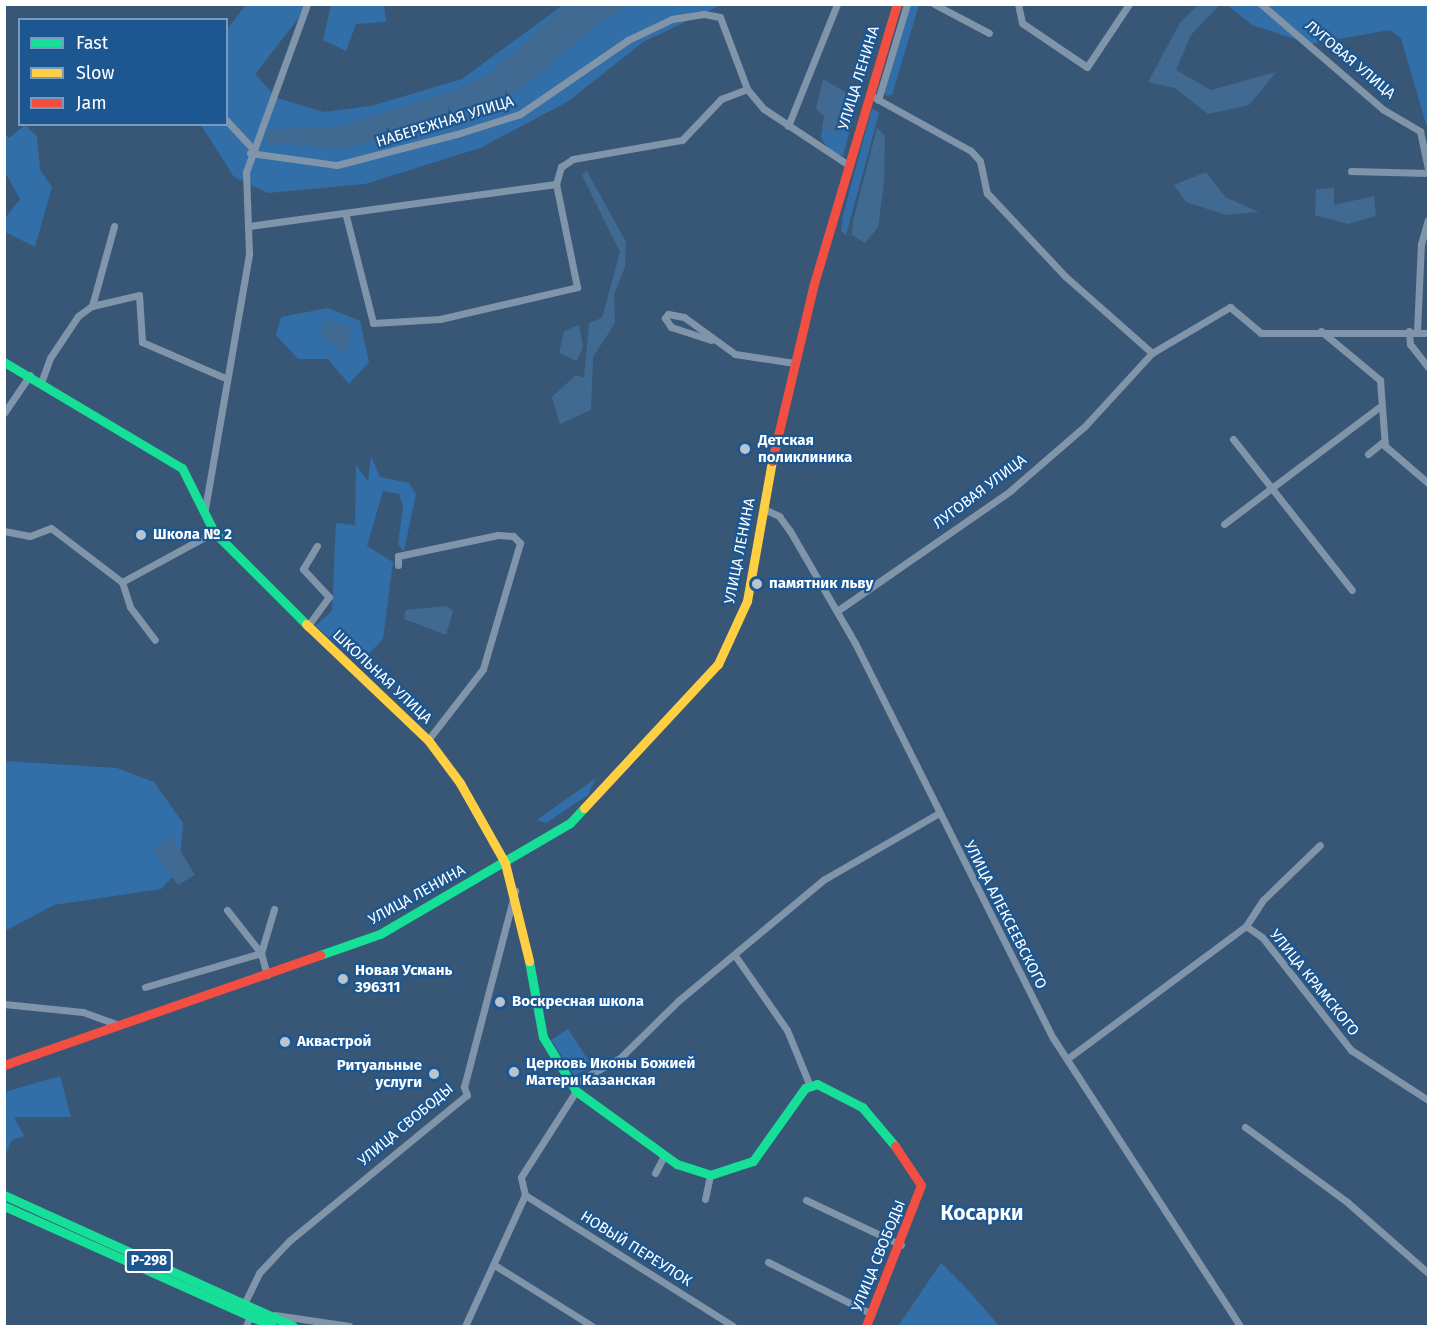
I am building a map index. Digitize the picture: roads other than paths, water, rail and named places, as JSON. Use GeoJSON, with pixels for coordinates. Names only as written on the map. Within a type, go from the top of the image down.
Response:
{"type":"FeatureCollection","features":[{"type":"Feature","properties":{"kind":"main road","name":"УЛИЦА ЛЕНИНА"},"geometry":{"type":"LineString","coordinates":[[4,1065],[380,934],[570,823],[606,791],[718,664],[747,601],[794,363],[849,166],[874,98],[897,4]]}},
{"type":"Feature","properties":{"kind":"main road","name":"ШКОЛЬНАЯ УЛИЦА"},"geometry":{"type":"LineString","coordinates":[[4,362],[42,380],[182,468],[205,509],[214,531],[307,627],[428,740],[460,783],[505,863]]}},
{"type":"Feature","properties":{"kind":"main road"},"geometry":{"type":"LineString","coordinates":[[505,863],[515,891],[543,1037],[574,1088],[664,1156],[710,1175],[753,1161],[810,1086]]}},
{"type":"Feature","properties":{"kind":"main road","name":"УЛИЦА СВОБОДЫ"},"geometry":{"type":"LineString","coordinates":[[810,1086],[817,1084],[862,1107],[887,1134],[921,1185],[901,1245],[866,1326]]}},
{"type":"Feature","properties":{"kind":"main road","name":"Р-298"},"geometry":{"type":"LineString","coordinates":[[4,1195],[293,1326]]}},
{"type":"Feature","properties":{"kind":"main road","name":"Р-298"},"geometry":{"type":"LineString","coordinates":[[4,1206],[272,1326]]}},
{"type":"Feature","properties":{"kind":"street"},"geometry":{"type":"LineString","coordinates":[[205,509],[223,377],[249,254],[249,226],[245,192],[251,151],[307,4]]}},
{"type":"Feature","properties":{"kind":"street"},"geometry":{"type":"LineString","coordinates":[[788,126],[837,4]]}},
{"type":"Feature","properties":{"kind":"street"},"geometry":{"type":"LineString","coordinates":[[907,4],[874,98],[971,151],[980,161],[987,193],[1065,277],[1152,353]]}},
{"type":"Feature","properties":{"kind":"street"},"geometry":{"type":"LineString","coordinates":[[934,4],[989,33]]}},
{"type":"Feature","properties":{"kind":"street"},"geometry":{"type":"LineString","coordinates":[[1018,4],[1022,23],[1087,67],[1129,4]]}},
{"type":"Feature","properties":{"kind":"street","name":"ЛУГОВАЯ УЛИЦА"},"geometry":{"type":"LineString","coordinates":[[1261,4],[1384,110],[1415,126],[1428,171],[1351,171]]}},
{"type":"Feature","properties":{"kind":"street","name":"НАБЕРЕЖНАЯ УЛИЦА"},"geometry":{"type":"LineString","coordinates":[[251,151],[337,165],[457,134],[520,114],[628,40],[672,19],[704,14],[720,17],[747,89],[788,126],[849,166]]}},
{"type":"Feature","properties":{"kind":"street"},"geometry":{"type":"LineString","coordinates":[[346,216],[373,323],[440,319],[577,287],[556,184],[561,166],[573,159],[682,140],[721,99],[747,89]]}},
{"type":"Feature","properties":{"kind":"street"},"geometry":{"type":"LineString","coordinates":[[228,122],[251,151]]}},
{"type":"Feature","properties":{"kind":"street"},"geometry":{"type":"LineString","coordinates":[[249,226],[346,216],[556,184]]}},
{"type":"Feature","properties":{"kind":"street"},"geometry":{"type":"LineString","coordinates":[[1428,220],[1420,243],[1410,344],[1428,367]]}},
{"type":"Feature","properties":{"kind":"street"},"geometry":{"type":"LineString","coordinates":[[92,306],[114,226]]}},
{"type":"Feature","properties":{"kind":"street"},"geometry":{"type":"LineString","coordinates":[[42,380],[71,325],[92,306],[139,295],[142,342],[223,377]]}},
{"type":"Feature","properties":{"kind":"street","name":"ЛУГОВАЯ УЛИЦА"},"geometry":{"type":"LineString","coordinates":[[837,611],[1010,491],[1085,426],[1152,353],[1230,307],[1261,333],[1320,331],[1428,333]]}},
{"type":"Feature","properties":{"kind":"street"},"geometry":{"type":"LineString","coordinates":[[711,340],[671,327],[665,318],[668,314],[684,317],[711,340],[735,354],[794,363]]}},
{"type":"Feature","properties":{"kind":"street"},"geometry":{"type":"LineString","coordinates":[[1320,331],[1380,380],[1379,407],[1384,441],[1428,483]]}},
{"type":"Feature","properties":{"kind":"street"},"geometry":{"type":"LineString","coordinates":[[4,413],[30,375]]}},
{"type":"Feature","properties":{"kind":"street"},"geometry":{"type":"LineString","coordinates":[[1224,524],[1275,488],[1379,407]]}},
{"type":"Feature","properties":{"kind":"street"},"geometry":{"type":"LineString","coordinates":[[1233,439],[1275,488],[1352,590]]}},
{"type":"Feature","properties":{"kind":"street"},"geometry":{"type":"LineString","coordinates":[[1368,454],[1384,441]]}},
{"type":"Feature","properties":{"kind":"street","name":"УЛИЦА АЛЕКСЕЕВСКОГО"},"geometry":{"type":"LineString","coordinates":[[764,509],[784,524],[837,611],[1067,1059],[1240,1326]]}},
{"type":"Feature","properties":{"kind":"street"},"geometry":{"type":"LineString","coordinates":[[4,531],[30,536],[51,528],[122,582],[130,607],[155,640]]}},
{"type":"Feature","properties":{"kind":"street"},"geometry":{"type":"LineString","coordinates":[[122,582],[214,531]]}},
{"type":"Feature","properties":{"kind":"street"},"geometry":{"type":"LineString","coordinates":[[398,565],[398,556],[498,535],[513,536],[520,543],[483,669],[428,740]]}},
{"type":"Feature","properties":{"kind":"street"},"geometry":{"type":"LineString","coordinates":[[307,627],[329,597],[303,569],[317,546]]}},
{"type":"Feature","properties":{"kind":"street"},"geometry":{"type":"LineString","coordinates":[[465,1326],[496,1266],[525,1194],[521,1177],[574,1088],[620,1058],[678,1001],[736,957],[823,880],[939,813]]}},
{"type":"Feature","properties":{"kind":"street"},"geometry":{"type":"LineString","coordinates":[[1067,1059],[1246,926],[1263,900],[1320,845]]}},
{"type":"Feature","properties":{"kind":"street","name":"УЛИЦА СВОБОДЫ"},"geometry":{"type":"LineString","coordinates":[[244,1304],[259,1274],[289,1241],[467,1095],[515,891]]}},
{"type":"Feature","properties":{"kind":"street"},"geometry":{"type":"LineString","coordinates":[[261,953],[274,909]]}},
{"type":"Feature","properties":{"kind":"street"},"geometry":{"type":"LineString","coordinates":[[227,910],[261,953],[267,975]]}},
{"type":"Feature","properties":{"kind":"street","name":"УЛИЦА КРАМСКОГО"},"geometry":{"type":"LineString","coordinates":[[1246,926],[1262,937],[1351,1050],[1428,1100]]}},
{"type":"Feature","properties":{"kind":"street"},"geometry":{"type":"LineString","coordinates":[[146,987],[261,953]]}},
{"type":"Feature","properties":{"kind":"street"},"geometry":{"type":"LineString","coordinates":[[736,957],[787,1030],[810,1086]]}},
{"type":"Feature","properties":{"kind":"street"},"geometry":{"type":"LineString","coordinates":[[4,1004],[83,1012],[118,1025]]}},
{"type":"Feature","properties":{"kind":"street"},"geometry":{"type":"LineString","coordinates":[[1245,1127],[1347,1202],[1428,1273]]}},
{"type":"Feature","properties":{"kind":"street"},"geometry":{"type":"LineString","coordinates":[[655,1173],[664,1156]]}},
{"type":"Feature","properties":{"kind":"street"},"geometry":{"type":"LineString","coordinates":[[705,1199],[710,1175]]}},
{"type":"Feature","properties":{"kind":"street","name":"НОВЫЙ ПЕРЕУЛОК"},"geometry":{"type":"LineString","coordinates":[[525,1194],[733,1326]]}},
{"type":"Feature","properties":{"kind":"street"},"geometry":{"type":"LineString","coordinates":[[806,1200],[901,1245]]}},
{"type":"Feature","properties":{"kind":"street"},"geometry":{"type":"LineString","coordinates":[[768,1262],[872,1314]]}},
{"type":"Feature","properties":{"kind":"street"},"geometry":{"type":"LineString","coordinates":[[496,1266],[592,1326]]}},
{"type":"Feature","properties":{"kind":"street"},"geometry":{"type":"LineString","coordinates":[[246,1326],[250,1316]]}},
{"type":"Feature","properties":{"kind":"street"},"geometry":{"type":"LineString","coordinates":[[270,1316],[349,1326]]}},
{"type":"Feature","properties":{"kind":"place","name":"Детская поликлиника"},"geometry":{"type":"Point","coordinates":[745,449]}},
{"type":"Feature","properties":{"kind":"place","name":"Школа № 2"},"geometry":{"type":"Point","coordinates":[141,535]}},
{"type":"Feature","properties":{"kind":"place","name":"памятник льву"},"geometry":{"type":"Point","coordinates":[757,584]}},
{"type":"Feature","properties":{"kind":"place","name":"Новая Усмань 396311"},"geometry":{"type":"Point","coordinates":[343,979]}},
{"type":"Feature","properties":{"kind":"place","name":"Воскресная школа"},"geometry":{"type":"Point","coordinates":[500,1002]}},
{"type":"Feature","properties":{"kind":"place","name":"Аквастрой"},"geometry":{"type":"Point","coordinates":[285,1042]}},
{"type":"Feature","properties":{"kind":"place","name":"Церковь Иконы Божией Матери Казанская"},"geometry":{"type":"Point","coordinates":[514,1072]}},
{"type":"Feature","properties":{"kind":"place","name":"Ритуальные услуги"},"geometry":{"type":"Point","coordinates":[434,1074]}},
{"type":"Feature","properties":{"kind":"district","name":"Косарки"},"geometry":{"type":"Point","coordinates":[982,1213]}}]}
